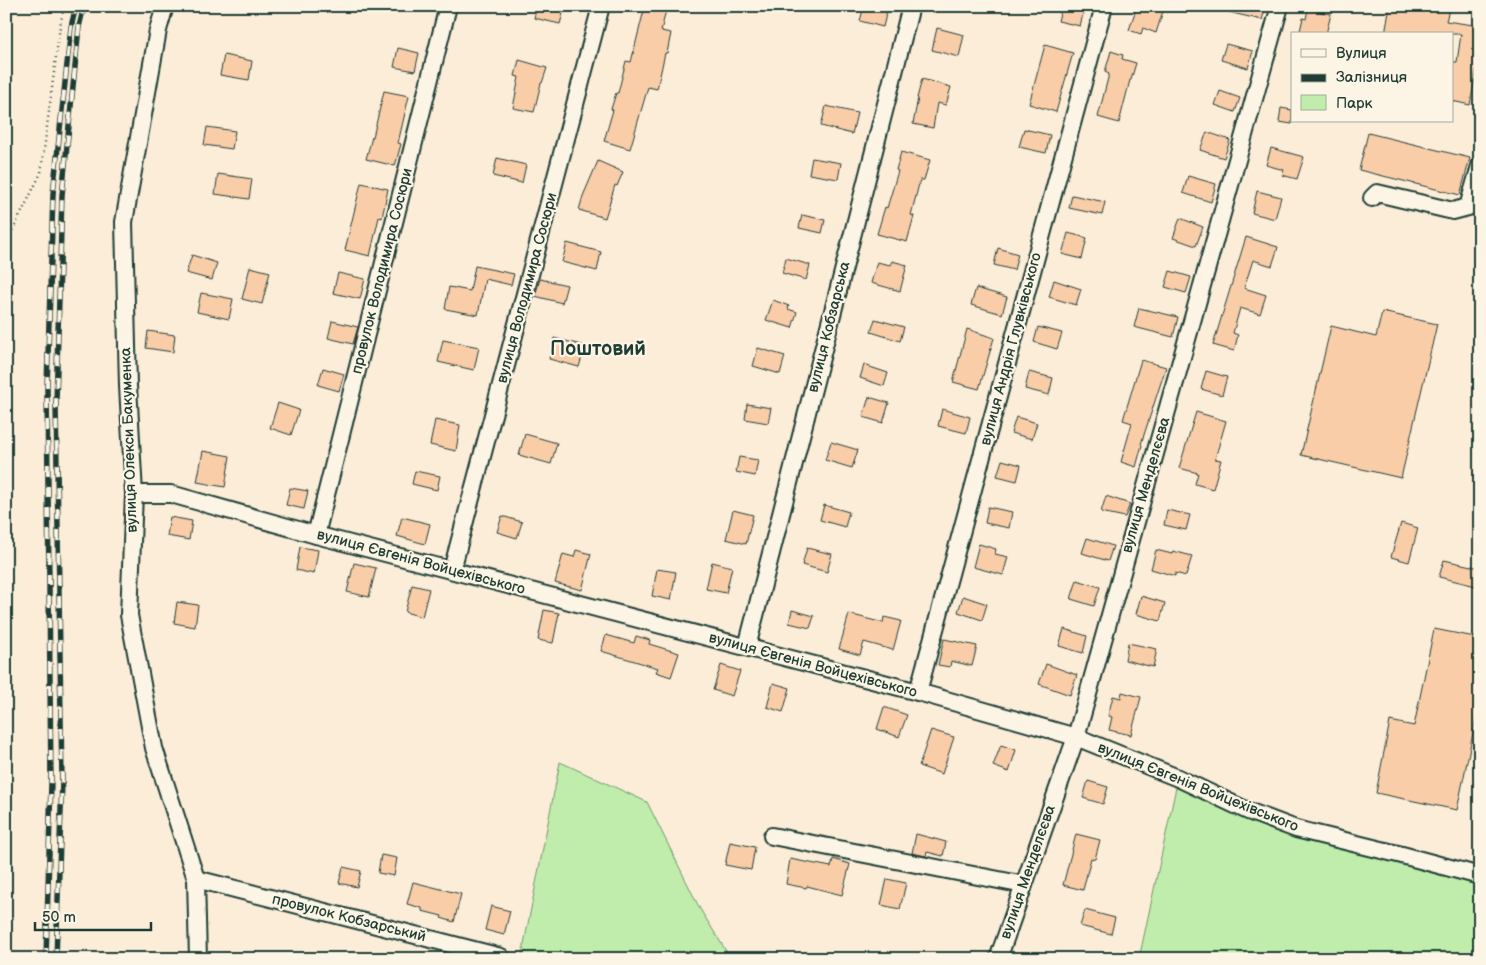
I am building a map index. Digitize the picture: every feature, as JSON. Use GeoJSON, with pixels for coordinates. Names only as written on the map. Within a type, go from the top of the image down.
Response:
{"type":"FeatureCollection","features":[{"type":"Feature","properties":{"kind":"street","name":"вулиця Олекси Бакуменка"},"geometry":{"type":"LineString","coordinates":[[165,6],[158,30],[124,222],[128,386],[134,494],[129,615],[154,748],[196,879],[198,959]]}},
{"type":"Feature","properties":{"kind":"street","name":"провулок Володимира Сосюри"},"geometry":{"type":"LineString","coordinates":[[316,535],[448,6]]}},
{"type":"Feature","properties":{"kind":"street","name":"вулиця Володимира Сосюри"},"geometry":{"type":"LineString","coordinates":[[452,570],[601,6]]}},
{"type":"Feature","properties":{"kind":"street","name":"вулиця Кобзарська"},"geometry":{"type":"LineString","coordinates":[[747,647],[911,6]]}},
{"type":"Feature","properties":{"kind":"street","name":"вулиця Андрія Глувківського"},"geometry":{"type":"LineString","coordinates":[[918,692],[1104,6]]}},
{"type":"Feature","properties":{"kind":"street","name":"вулиця Менделєєва"},"geometry":{"type":"LineString","coordinates":[[998,959],[1076,737],[1280,6]]}},
{"type":"Feature","properties":{"kind":"street"},"geometry":{"type":"LineString","coordinates":[[1372,198],[1377,193],[1453,211],[1468,206],[1480,166]]}},
{"type":"Feature","properties":{"kind":"street","name":"вулиця Євгенія Войцехівського"},"geometry":{"type":"LineString","coordinates":[[134,494],[171,494],[316,535],[918,692],[1076,737],[1178,778],[1248,811],[1296,829],[1480,876]]}},
{"type":"Feature","properties":{"kind":"street"},"geometry":{"type":"LineString","coordinates":[[772,836],[1024,884]]}},
{"type":"Feature","properties":{"kind":"street","name":"провулок Кобзарський"},"geometry":{"type":"LineString","coordinates":[[196,879],[501,957],[500,959]]}},
{"type":"Feature","properties":{"kind":"path"},"geometry":{"type":"LineString","coordinates":[[6,244],[40,173],[64,6]]}},
{"type":"Feature","properties":{"kind":"green space"},"geometry":{"type":"Polygon","coordinates":[[[560,762],[647,802],[700,909],[731,959],[521,959],[560,762]]]}},
{"type":"Feature","properties":{"kind":"green space"},"geometry":{"type":"Polygon","coordinates":[[[1178,778],[1248,811],[1480,876],[1480,959],[1139,959],[1178,778]]]}},
{"type":"Feature","properties":{"kind":"building"},"geometry":{"type":"Polygon","coordinates":[[[537,6],[565,6],[560,24],[534,18],[537,6]]]}},
{"type":"Feature","properties":{"kind":"building"},"geometry":{"type":"Polygon","coordinates":[[[645,6],[667,6],[661,31],[671,33],[657,89],[648,87],[630,149],[604,141],[613,110],[611,109],[616,93],[618,93],[626,61],[631,62],[645,6]]]}},
{"type":"Feature","properties":{"kind":"building"},"geometry":{"type":"Polygon","coordinates":[[[864,6],[888,6],[883,27],[860,21],[864,6]]]}},
{"type":"Feature","properties":{"kind":"building"},"geometry":{"type":"Polygon","coordinates":[[[1062,6],[1085,6],[1080,26],[1058,21],[1062,6]]]}},
{"type":"Feature","properties":{"kind":"building"},"geometry":{"type":"Polygon","coordinates":[[[1137,6],[1146,6],[1163,11],[1156,33],[1143,28],[1141,34],[1129,30],[1137,6]]]}},
{"type":"Feature","properties":{"kind":"building"},"geometry":{"type":"Polygon","coordinates":[[[1225,6],[1266,6],[1262,20],[1224,11],[1225,6]]]}},
{"type":"Feature","properties":{"kind":"building"},"geometry":{"type":"Polygon","coordinates":[[[1390,6],[1429,6],[1449,10],[1446,21],[1480,26],[1480,51],[1470,105],[1454,101],[1454,62],[1457,62],[1461,34],[1454,34],[1454,32],[1385,32],[1390,6]]]}},
{"type":"Feature","properties":{"kind":"building"},"geometry":{"type":"Polygon","coordinates":[[[1308,9],[1331,14],[1326,32],[1300,31],[1303,18],[1306,19],[1308,9]]]}},
{"type":"Feature","properties":{"kind":"building"},"geometry":{"type":"Polygon","coordinates":[[[937,28],[964,35],[959,57],[932,50],[937,28]]]}},
{"type":"Feature","properties":{"kind":"building"},"geometry":{"type":"Polygon","coordinates":[[[1226,44],[1253,51],[1248,68],[1221,60],[1226,44]]]}},
{"type":"Feature","properties":{"kind":"building"},"geometry":{"type":"Polygon","coordinates":[[[1045,45],[1073,53],[1056,112],[1029,104],[1045,45]]]}},
{"type":"Feature","properties":{"kind":"building"},"geometry":{"type":"Polygon","coordinates":[[[398,48],[419,53],[415,71],[394,67],[398,48]]]}},
{"type":"Feature","properties":{"kind":"building"},"geometry":{"type":"Polygon","coordinates":[[[1111,51],[1123,55],[1122,59],[1136,63],[1119,123],[1098,117],[1109,74],[1105,72],[1111,51]]]}},
{"type":"Feature","properties":{"kind":"building"},"geometry":{"type":"Polygon","coordinates":[[[224,55],[252,61],[249,80],[220,75],[224,55]]]}},
{"type":"Feature","properties":{"kind":"building"},"geometry":{"type":"Polygon","coordinates":[[[519,60],[547,68],[541,83],[534,112],[513,108],[519,77],[515,76],[519,60]]]}},
{"type":"Feature","properties":{"kind":"building"},"geometry":{"type":"Polygon","coordinates":[[[922,79],[951,87],[946,105],[937,103],[933,128],[913,124],[922,79]]]}},
{"type":"Feature","properties":{"kind":"building"},"geometry":{"type":"Polygon","coordinates":[[[384,91],[409,96],[398,143],[401,144],[395,166],[366,159],[384,91]]]}},
{"type":"Feature","properties":{"kind":"building"},"geometry":{"type":"Polygon","coordinates":[[[1220,91],[1240,98],[1235,112],[1215,105],[1220,91]]]}},
{"type":"Feature","properties":{"kind":"building"},"geometry":{"type":"Polygon","coordinates":[[[826,106],[857,113],[852,134],[821,126],[826,106]]]}},
{"type":"Feature","properties":{"kind":"building"},"geometry":{"type":"Polygon","coordinates":[[[1281,108],[1291,110],[1292,124],[1279,122],[1281,108]]]}},
{"type":"Feature","properties":{"kind":"building"},"geometry":{"type":"Polygon","coordinates":[[[207,127],[235,131],[232,149],[204,145],[207,127]]]}},
{"type":"Feature","properties":{"kind":"building"},"geometry":{"type":"Polygon","coordinates":[[[1024,129],[1050,135],[1046,153],[1019,147],[1024,129]]]}},
{"type":"Feature","properties":{"kind":"building"},"geometry":{"type":"Polygon","coordinates":[[[1207,132],[1230,140],[1224,158],[1200,150],[1207,132]]]}},
{"type":"Feature","properties":{"kind":"building"},"geometry":{"type":"Polygon","coordinates":[[[1368,133],[1470,158],[1460,195],[1359,170],[1368,133]]]}},
{"type":"Feature","properties":{"kind":"building"},"geometry":{"type":"Polygon","coordinates":[[[1271,148],[1304,157],[1297,179],[1282,175],[1284,170],[1266,165],[1271,148]]]}},
{"type":"Feature","properties":{"kind":"building"},"geometry":{"type":"Polygon","coordinates":[[[901,152],[930,160],[924,180],[920,180],[911,215],[914,216],[907,242],[877,234],[898,171],[896,170],[901,152]]]}},
{"type":"Feature","properties":{"kind":"building"},"geometry":{"type":"Polygon","coordinates":[[[497,158],[526,165],[522,183],[493,176],[497,158]]]}},
{"type":"Feature","properties":{"kind":"building"},"geometry":{"type":"Polygon","coordinates":[[[812,158],[841,163],[838,179],[809,174],[812,158]]]}},
{"type":"Feature","properties":{"kind":"building"},"geometry":{"type":"Polygon","coordinates":[[[598,161],[623,172],[617,186],[615,185],[605,218],[579,210],[598,161]]]}},
{"type":"Feature","properties":{"kind":"building"},"geometry":{"type":"Polygon","coordinates":[[[218,174],[252,179],[249,199],[215,194],[218,174]]]}},
{"type":"Feature","properties":{"kind":"building"},"geometry":{"type":"Polygon","coordinates":[[[1188,176],[1216,184],[1211,202],[1183,193],[1188,176]]]}},
{"type":"Feature","properties":{"kind":"building"},"geometry":{"type":"Polygon","coordinates":[[[361,183],[388,189],[382,218],[379,217],[370,256],[345,250],[361,183]]]}},
{"type":"Feature","properties":{"kind":"building"},"geometry":{"type":"Polygon","coordinates":[[[1257,191],[1281,197],[1275,219],[1252,213],[1257,191]]]}},
{"type":"Feature","properties":{"kind":"building"},"geometry":{"type":"Polygon","coordinates":[[[1072,195],[1105,202],[1102,215],[1069,208],[1072,195]]]}},
{"type":"Feature","properties":{"kind":"building"},"geometry":{"type":"Polygon","coordinates":[[[802,215],[825,220],[822,233],[799,228],[802,215]]]}},
{"type":"Feature","properties":{"kind":"building"},"geometry":{"type":"Polygon","coordinates":[[[1180,218],[1203,227],[1196,246],[1173,238],[1180,218]]]}},
{"type":"Feature","properties":{"kind":"building"},"geometry":{"type":"Polygon","coordinates":[[[1068,233],[1087,238],[1082,259],[1062,254],[1068,233]]]}},
{"type":"Feature","properties":{"kind":"building"},"geometry":{"type":"Polygon","coordinates":[[[1246,237],[1278,247],[1272,266],[1253,260],[1244,288],[1266,295],[1260,314],[1240,308],[1233,333],[1238,335],[1234,351],[1213,345],[1246,237]]]}},
{"type":"Feature","properties":{"kind":"building"},"geometry":{"type":"Polygon","coordinates":[[[567,243],[601,252],[597,271],[562,262],[567,243]]]}},
{"type":"Feature","properties":{"kind":"building"},"geometry":{"type":"Polygon","coordinates":[[[998,248],[1018,254],[1014,270],[994,265],[998,248]]]}},
{"type":"Feature","properties":{"kind":"building"},"geometry":{"type":"Polygon","coordinates":[[[192,255],[217,263],[212,280],[186,273],[192,255]]]}},
{"type":"Feature","properties":{"kind":"building"},"geometry":{"type":"Polygon","coordinates":[[[786,258],[810,265],[806,280],[782,273],[786,258]]]}},
{"type":"Feature","properties":{"kind":"building"},"geometry":{"type":"Polygon","coordinates":[[[892,261],[907,265],[900,291],[871,283],[877,262],[890,265],[892,261]]]}},
{"type":"Feature","properties":{"kind":"building"},"geometry":{"type":"Polygon","coordinates":[[[475,266],[514,274],[511,285],[485,279],[478,315],[445,309],[449,287],[470,291],[475,266]]]}},
{"type":"Feature","properties":{"kind":"building"},"geometry":{"type":"Polygon","coordinates":[[[250,267],[270,272],[262,304],[242,299],[250,267]]]}},
{"type":"Feature","properties":{"kind":"building"},"geometry":{"type":"Polygon","coordinates":[[[1170,271],[1191,277],[1186,293],[1165,287],[1170,271]]]}},
{"type":"Feature","properties":{"kind":"building"},"geometry":{"type":"Polygon","coordinates":[[[338,273],[365,279],[360,299],[333,293],[338,273]]]}},
{"type":"Feature","properties":{"kind":"building"},"geometry":{"type":"Polygon","coordinates":[[[540,279],[567,285],[562,303],[535,296],[540,279]]]}},
{"type":"Feature","properties":{"kind":"building"},"geometry":{"type":"Polygon","coordinates":[[[1054,280],[1081,289],[1076,305],[1049,297],[1054,280]]]}},
{"type":"Feature","properties":{"kind":"building"},"geometry":{"type":"Polygon","coordinates":[[[976,288],[1007,297],[1002,314],[971,305],[976,288]]]}},
{"type":"Feature","properties":{"kind":"building"},"geometry":{"type":"Polygon","coordinates":[[[201,293],[233,299],[229,319],[197,312],[201,293]]]}},
{"type":"Feature","properties":{"kind":"building"},"geometry":{"type":"Polygon","coordinates":[[[773,300],[789,306],[788,309],[797,312],[792,328],[766,320],[773,300]]]}},
{"type":"Feature","properties":{"kind":"building"},"geometry":{"type":"Polygon","coordinates":[[[1139,308],[1178,317],[1173,337],[1134,327],[1139,308]]]}},
{"type":"Feature","properties":{"kind":"building"},"geometry":{"type":"Polygon","coordinates":[[[1382,312],[1437,324],[1401,478],[1301,455],[1331,326],[1376,337],[1382,312]]]}},
{"type":"Feature","properties":{"kind":"building"},"geometry":{"type":"Polygon","coordinates":[[[875,319],[904,327],[900,341],[871,332],[875,319]]]}},
{"type":"Feature","properties":{"kind":"building"},"geometry":{"type":"Polygon","coordinates":[[[332,321],[358,327],[353,344],[328,338],[332,321]]]}},
{"type":"Feature","properties":{"kind":"building"},"geometry":{"type":"Polygon","coordinates":[[[1038,327],[1062,333],[1057,349],[1034,342],[1038,327]]]}},
{"type":"Feature","properties":{"kind":"building"},"geometry":{"type":"Polygon","coordinates":[[[967,329],[994,338],[979,389],[953,382],[967,329]]]}},
{"type":"Feature","properties":{"kind":"building"},"geometry":{"type":"Polygon","coordinates":[[[148,331],[175,335],[173,352],[146,348],[148,331]]]}},
{"type":"Feature","properties":{"kind":"building"},"geometry":{"type":"Polygon","coordinates":[[[554,338],[585,346],[579,367],[549,359],[554,338]]]}},
{"type":"Feature","properties":{"kind":"building"},"geometry":{"type":"Polygon","coordinates":[[[443,340],[479,347],[474,370],[438,362],[443,340]]]}},
{"type":"Feature","properties":{"kind":"building"},"geometry":{"type":"Polygon","coordinates":[[[758,348],[785,356],[780,374],[753,366],[758,348]]]}},
{"type":"Feature","properties":{"kind":"building"},"geometry":{"type":"Polygon","coordinates":[[[1141,360],[1166,367],[1141,444],[1136,467],[1121,462],[1132,423],[1123,420],[1141,360]]]}},
{"type":"Feature","properties":{"kind":"building"},"geometry":{"type":"Polygon","coordinates":[[[864,365],[888,373],[884,386],[860,378],[864,365]]]}},
{"type":"Feature","properties":{"kind":"building"},"geometry":{"type":"Polygon","coordinates":[[[323,368],[344,374],[339,391],[318,385],[323,368]]]}},
{"type":"Feature","properties":{"kind":"building"},"geometry":{"type":"Polygon","coordinates":[[[1206,371],[1227,377],[1222,395],[1201,389],[1206,371]]]}},
{"type":"Feature","properties":{"kind":"building"},"geometry":{"type":"Polygon","coordinates":[[[1029,372],[1053,378],[1049,395],[1025,389],[1029,372]]]}},
{"type":"Feature","properties":{"kind":"building"},"geometry":{"type":"Polygon","coordinates":[[[869,397],[889,403],[883,423],[863,417],[869,397]]]}},
{"type":"Feature","properties":{"kind":"building"},"geometry":{"type":"Polygon","coordinates":[[[278,403],[299,410],[291,435],[270,428],[278,403]]]}},
{"type":"Feature","properties":{"kind":"building"},"geometry":{"type":"Polygon","coordinates":[[[747,404],[771,408],[768,423],[745,419],[747,404]]]}},
{"type":"Feature","properties":{"kind":"building"},"geometry":{"type":"Polygon","coordinates":[[[942,409],[970,417],[966,433],[938,426],[942,409]]]}},
{"type":"Feature","properties":{"kind":"building"},"geometry":{"type":"Polygon","coordinates":[[[1196,412],[1226,421],[1215,459],[1221,460],[1213,489],[1195,484],[1198,473],[1179,468],[1196,412]]]}},
{"type":"Feature","properties":{"kind":"building"},"geometry":{"type":"Polygon","coordinates":[[[1016,417],[1037,423],[1032,439],[1011,433],[1016,417]]]}},
{"type":"Feature","properties":{"kind":"building"},"geometry":{"type":"Polygon","coordinates":[[[435,420],[460,425],[456,451],[430,445],[435,420]]]}},
{"type":"Feature","properties":{"kind":"building"},"geometry":{"type":"Polygon","coordinates":[[[525,434],[557,443],[551,464],[519,455],[525,434]]]}},
{"type":"Feature","properties":{"kind":"building"},"geometry":{"type":"Polygon","coordinates":[[[831,442],[858,450],[852,468],[825,460],[831,442]]]}},
{"type":"Feature","properties":{"kind":"building"},"geometry":{"type":"Polygon","coordinates":[[[203,451],[230,456],[225,487],[197,482],[203,451]]]}},
{"type":"Feature","properties":{"kind":"building"},"geometry":{"type":"Polygon","coordinates":[[[739,457],[758,460],[755,476],[736,472],[739,457]]]}},
{"type":"Feature","properties":{"kind":"building"},"geometry":{"type":"Polygon","coordinates":[[[1002,460],[1021,465],[1017,481],[997,476],[1002,460]]]}},
{"type":"Feature","properties":{"kind":"building"},"geometry":{"type":"Polygon","coordinates":[[[415,471],[440,476],[437,490],[412,484],[415,471]]]}},
{"type":"Feature","properties":{"kind":"building"},"geometry":{"type":"Polygon","coordinates":[[[290,488],[308,491],[304,509],[286,505],[290,488]]]}},
{"type":"Feature","properties":{"kind":"building"},"geometry":{"type":"Polygon","coordinates":[[[1106,496],[1130,504],[1125,517],[1101,512],[1106,496]]]}},
{"type":"Feature","properties":{"kind":"building"},"geometry":{"type":"Polygon","coordinates":[[[824,505],[849,512],[845,527],[820,520],[824,505]]]}},
{"type":"Feature","properties":{"kind":"building"},"geometry":{"type":"Polygon","coordinates":[[[988,507],[1012,512],[1009,528],[985,523],[988,507]]]}},
{"type":"Feature","properties":{"kind":"building"},"geometry":{"type":"Polygon","coordinates":[[[733,510],[753,515],[746,544],[726,539],[733,510]]]}},
{"type":"Feature","properties":{"kind":"building"},"geometry":{"type":"Polygon","coordinates":[[[1167,510],[1190,515],[1186,530],[1164,525],[1167,510]]]}},
{"type":"Feature","properties":{"kind":"building"},"geometry":{"type":"Polygon","coordinates":[[[502,516],[522,522],[517,538],[497,532],[502,516]]]}},
{"type":"Feature","properties":{"kind":"building"},"geometry":{"type":"Polygon","coordinates":[[[170,517],[192,521],[189,540],[167,536],[170,517]]]}},
{"type":"Feature","properties":{"kind":"building"},"geometry":{"type":"Polygon","coordinates":[[[402,517],[430,524],[425,544],[397,536],[402,517]]]}},
{"type":"Feature","properties":{"kind":"building"},"geometry":{"type":"Polygon","coordinates":[[[1401,523],[1418,528],[1409,562],[1391,557],[1401,523]]]}},
{"type":"Feature","properties":{"kind":"building"},"geometry":{"type":"Polygon","coordinates":[[[1087,538],[1113,546],[1108,561],[1082,553],[1087,538]]]}},
{"type":"Feature","properties":{"kind":"building"},"geometry":{"type":"Polygon","coordinates":[[[979,544],[996,549],[995,554],[1008,557],[1003,575],[973,567],[979,544]]]}},
{"type":"Feature","properties":{"kind":"building"},"geometry":{"type":"Polygon","coordinates":[[[300,547],[318,550],[314,574],[296,570],[300,547]]]}},
{"type":"Feature","properties":{"kind":"building"},"geometry":{"type":"Polygon","coordinates":[[[807,548],[832,554],[827,572],[802,565],[807,548]]]}},
{"type":"Feature","properties":{"kind":"building"},"geometry":{"type":"Polygon","coordinates":[[[576,550],[591,554],[582,590],[555,583],[563,554],[574,557],[576,550]]]}},
{"type":"Feature","properties":{"kind":"building"},"geometry":{"type":"Polygon","coordinates":[[[1156,550],[1172,554],[1173,551],[1192,556],[1186,576],[1175,573],[1175,576],[1151,569],[1156,550]]]}},
{"type":"Feature","properties":{"kind":"building"},"geometry":{"type":"Polygon","coordinates":[[[1444,560],[1480,568],[1480,587],[1439,577],[1444,560]]]}},
{"type":"Feature","properties":{"kind":"building"},"geometry":{"type":"Polygon","coordinates":[[[712,562],[732,567],[726,593],[706,589],[712,562]]]}},
{"type":"Feature","properties":{"kind":"building"},"geometry":{"type":"Polygon","coordinates":[[[354,563],[376,568],[369,597],[347,592],[354,563]]]}},
{"type":"Feature","properties":{"kind":"building"},"geometry":{"type":"Polygon","coordinates":[[[657,569],[676,572],[671,600],[652,596],[657,569]]]}},
{"type":"Feature","properties":{"kind":"building"},"geometry":{"type":"Polygon","coordinates":[[[1077,580],[1100,587],[1094,606],[1071,599],[1077,580]]]}},
{"type":"Feature","properties":{"kind":"building"},"geometry":{"type":"Polygon","coordinates":[[[412,585],[429,589],[422,617],[405,612],[412,585]]]}},
{"type":"Feature","properties":{"kind":"building"},"geometry":{"type":"Polygon","coordinates":[[[963,596],[987,604],[982,620],[958,612],[963,596]]]}},
{"type":"Feature","properties":{"kind":"building"},"geometry":{"type":"Polygon","coordinates":[[[1141,596],[1165,603],[1160,621],[1136,614],[1141,596]]]}},
{"type":"Feature","properties":{"kind":"building"},"geometry":{"type":"Polygon","coordinates":[[[177,602],[198,605],[195,627],[174,623],[177,602]]]}},
{"type":"Feature","properties":{"kind":"building"},"geometry":{"type":"Polygon","coordinates":[[[544,610],[559,613],[553,643],[538,640],[544,610]]]}},
{"type":"Feature","properties":{"kind":"building"},"geometry":{"type":"Polygon","coordinates":[[[792,610],[814,616],[810,628],[789,623],[792,610]]]}},
{"type":"Feature","properties":{"kind":"building"},"geometry":{"type":"Polygon","coordinates":[[[849,614],[883,623],[884,617],[901,621],[893,650],[864,642],[860,655],[839,649],[849,614]]]}},
{"type":"Feature","properties":{"kind":"building"},"geometry":{"type":"Polygon","coordinates":[[[1064,629],[1087,636],[1083,653],[1059,646],[1064,629]]]}},
{"type":"Feature","properties":{"kind":"building"},"geometry":{"type":"Polygon","coordinates":[[[1434,629],[1480,638],[1480,699],[1457,810],[1376,793],[1390,721],[1414,726],[1434,629]]]}},
{"type":"Feature","properties":{"kind":"building"},"geometry":{"type":"Polygon","coordinates":[[[606,635],[634,643],[636,636],[650,640],[649,644],[679,653],[671,677],[656,672],[658,668],[601,651],[606,635]]]}},
{"type":"Feature","properties":{"kind":"building"},"geometry":{"type":"Polygon","coordinates":[[[944,639],[977,646],[972,666],[951,661],[950,667],[938,665],[944,639]]]}},
{"type":"Feature","properties":{"kind":"building"},"geometry":{"type":"Polygon","coordinates":[[[1128,643],[1157,649],[1153,667],[1125,660],[1128,643]]]}},
{"type":"Feature","properties":{"kind":"building"},"geometry":{"type":"Polygon","coordinates":[[[1046,664],[1077,675],[1070,695],[1039,684],[1046,664]]]}},
{"type":"Feature","properties":{"kind":"building"},"geometry":{"type":"Polygon","coordinates":[[[721,665],[740,671],[732,696],[713,690],[721,665]]]}},
{"type":"Feature","properties":{"kind":"building"},"geometry":{"type":"Polygon","coordinates":[[[773,683],[790,688],[783,712],[767,707],[773,683]]]}},
{"type":"Feature","properties":{"kind":"building"},"geometry":{"type":"Polygon","coordinates":[[[1122,692],[1141,697],[1131,735],[1109,730],[1112,717],[1108,716],[1113,696],[1121,698],[1122,692]]]}},
{"type":"Feature","properties":{"kind":"building"},"geometry":{"type":"Polygon","coordinates":[[[884,707],[907,715],[899,737],[877,729],[884,707]]]}},
{"type":"Feature","properties":{"kind":"building"},"geometry":{"type":"Polygon","coordinates":[[[931,730],[954,737],[942,774],[919,766],[931,730]]]}},
{"type":"Feature","properties":{"kind":"building"},"geometry":{"type":"Polygon","coordinates":[[[1001,745],[1016,750],[1009,772],[993,766],[1001,745]]]}},
{"type":"Feature","properties":{"kind":"building"},"geometry":{"type":"Polygon","coordinates":[[[1088,781],[1108,787],[1103,804],[1083,798],[1088,781]]]}},
{"type":"Feature","properties":{"kind":"building"},"geometry":{"type":"Polygon","coordinates":[[[916,834],[946,842],[943,856],[927,852],[926,856],[912,853],[916,834]]]}},
{"type":"Feature","properties":{"kind":"building"},"geometry":{"type":"Polygon","coordinates":[[[1076,834],[1100,840],[1095,859],[1091,858],[1083,890],[1063,885],[1076,834]]]}},
{"type":"Feature","properties":{"kind":"building"},"geometry":{"type":"Polygon","coordinates":[[[730,842],[755,847],[751,870],[725,865],[730,842]]]}},
{"type":"Feature","properties":{"kind":"building"},"geometry":{"type":"Polygon","coordinates":[[[381,855],[397,858],[394,876],[378,873],[381,855]]]}},
{"type":"Feature","properties":{"kind":"building"},"geometry":{"type":"Polygon","coordinates":[[[790,859],[831,867],[833,859],[850,864],[842,895],[807,886],[806,888],[786,884],[790,859]]]}},
{"type":"Feature","properties":{"kind":"building"},"geometry":{"type":"Polygon","coordinates":[[[343,867],[361,871],[357,887],[339,883],[343,867]]]}},
{"type":"Feature","properties":{"kind":"building"},"geometry":{"type":"Polygon","coordinates":[[[887,879],[906,883],[900,909],[881,905],[887,879]]]}},
{"type":"Feature","properties":{"kind":"building"},"geometry":{"type":"Polygon","coordinates":[[[413,882],[461,894],[454,922],[441,918],[442,916],[422,911],[422,908],[407,904],[413,882]]]}},
{"type":"Feature","properties":{"kind":"building"},"geometry":{"type":"Polygon","coordinates":[[[491,906],[510,911],[504,935],[485,930],[491,906]]]}},
{"type":"Feature","properties":{"kind":"building"},"geometry":{"type":"Polygon","coordinates":[[[1085,910],[1115,918],[1111,934],[1080,926],[1085,910]]]}},
{"type":"Feature","properties":{"kind":"railway"},"geometry":{"type":"LineString","coordinates":[[46,959],[51,782],[47,387],[53,194],[71,27],[76,6]]}},
{"type":"Feature","properties":{"kind":"railway"},"geometry":{"type":"LineString","coordinates":[[56,959],[62,781],[56,403],[62,195],[79,27],[84,6]]}},
{"type":"Feature","properties":{"kind":"district","name":"Поштовий"},"geometry":{"type":"Point","coordinates":[598,349]}}]}
